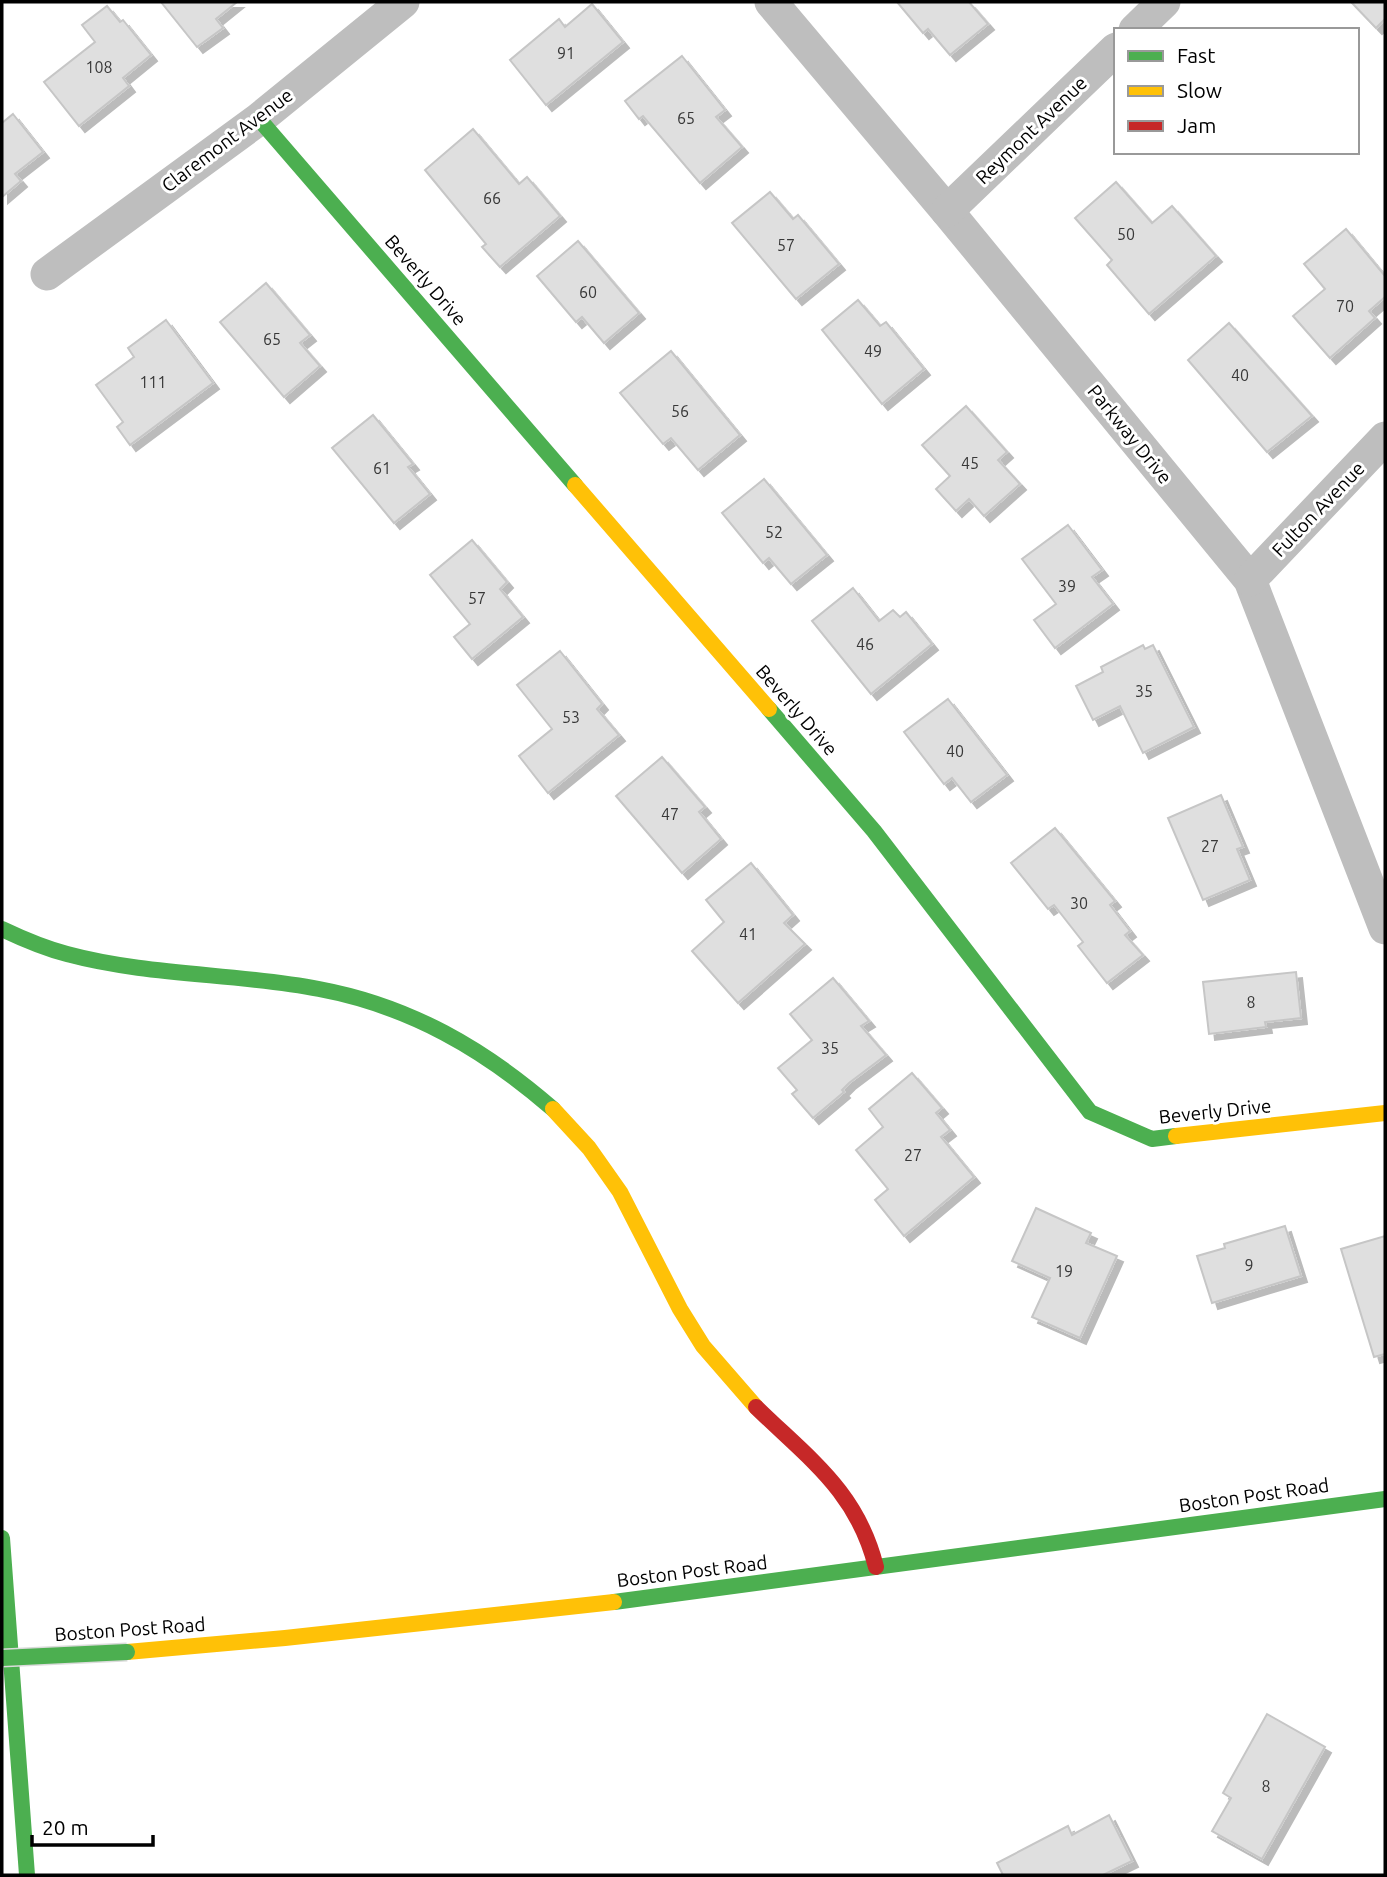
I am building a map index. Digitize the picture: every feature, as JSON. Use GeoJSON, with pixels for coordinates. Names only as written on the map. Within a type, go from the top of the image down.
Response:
{"type":"FeatureCollection","features":[{"type":"Feature","properties":{"kind":"main road","name":"Beverly Drive"},"geometry":{"type":"LineString","coordinates":[[259,119],[874,831],[1090,1112],[1152,1139],[1385,1113]]}},
{"type":"Feature","properties":{"kind":"main road"},"geometry":{"type":"LineString","coordinates":[[2,929],[62,953],[112,964],[289,983],[378,1003],[466,1043],[511,1072],[552,1107],[587,1144],[619,1190],[700,1342],[729,1381],[833,1481],[854,1509],[870,1540],[876,1567]]}},
{"type":"Feature","properties":{"kind":"main road","name":"Boston Post Road"},"geometry":{"type":"LineString","coordinates":[[2,1658],[127,1651],[439,1623],[680,1594],[1385,1499]]}},
{"type":"Feature","properties":{"kind":"main road"},"geometry":{"type":"LineString","coordinates":[[2,1538],[18,1722],[27,1875]]}},
{"type":"Feature","properties":{"kind":"street","name":"Claremont Avenue"},"geometry":{"type":"LineString","coordinates":[[47,274],[259,119],[403,2]]}},
{"type":"Feature","properties":{"kind":"street","name":"Parkway Drive"},"geometry":{"type":"LineString","coordinates":[[771,2],[947,211],[1250,580],[1385,928]]}},
{"type":"Feature","properties":{"kind":"street"},"geometry":{"type":"LineString","coordinates":[[1137,28],[1164,2]]}},
{"type":"Feature","properties":{"kind":"street","name":"Reymont Avenue"},"geometry":{"type":"LineString","coordinates":[[947,211],[1114,50]]}},
{"type":"Feature","properties":{"kind":"street","name":"Fulton Avenue"},"geometry":{"type":"LineString","coordinates":[[1250,580],[1385,438]]}},
{"type":"Feature","properties":{"kind":"building"},"geometry":{"type":"Polygon","coordinates":[[[161,2],[237,2],[216,19],[223,28],[197,47],[161,2]]]}},
{"type":"Feature","properties":{"kind":"building"},"geometry":{"type":"Polygon","coordinates":[[[897,2],[969,2],[988,24],[950,55],[928,29],[923,33],[897,2]]]}},
{"type":"Feature","properties":{"kind":"building"},"geometry":{"type":"Polygon","coordinates":[[[1351,2],[1385,2],[1385,19],[1376,28],[1351,2]]]}},
{"type":"Feature","properties":{"kind":"building"},"geometry":{"type":"Polygon","coordinates":[[[592,4],[623,42],[546,105],[510,60],[559,19],[565,27],[592,4]]]}},
{"type":"Feature","properties":{"kind":"building"},"geometry":{"type":"Polygon","coordinates":[[[107,6],[120,22],[123,20],[151,55],[123,78],[129,86],[79,126],[44,82],[95,42],[82,25],[107,6]]]}},
{"type":"Feature","properties":{"kind":"building"},"geometry":{"type":"Polygon","coordinates":[[[682,56],[725,110],[716,117],[742,147],[700,183],[643,116],[639,119],[625,101],[682,56]]]}},
{"type":"Feature","properties":{"kind":"building"},"geometry":{"type":"Polygon","coordinates":[[[13,114],[43,152],[15,174],[21,181],[2,197],[2,123],[13,114]]]}},
{"type":"Feature","properties":{"kind":"building"},"geometry":{"type":"Polygon","coordinates":[[[473,129],[519,184],[527,177],[560,216],[500,267],[482,247],[486,244],[425,170],[473,129]]]}},
{"type":"Feature","properties":{"kind":"building"},"geometry":{"type":"Polygon","coordinates":[[[1116,182],[1152,223],[1172,206],[1216,256],[1149,314],[1107,265],[1112,260],[1075,218],[1116,182]]]}},
{"type":"Feature","properties":{"kind":"building"},"geometry":{"type":"Polygon","coordinates":[[[770,192],[793,219],[798,215],[839,264],[796,299],[732,223],[770,192]]]}},
{"type":"Feature","properties":{"kind":"building"},"geometry":{"type":"Polygon","coordinates":[[[1346,229],[1385,276],[1385,297],[1369,311],[1375,318],[1330,358],[1293,316],[1325,289],[1304,264],[1346,229]]]}},
{"type":"Feature","properties":{"kind":"building"},"geometry":{"type":"Polygon","coordinates":[[[578,241],[639,313],[604,343],[582,317],[576,322],[537,276],[578,241]]]}},
{"type":"Feature","properties":{"kind":"building"},"geometry":{"type":"Polygon","coordinates":[[[266,283],[310,335],[300,343],[320,366],[284,397],[220,322],[266,283]]]}},
{"type":"Feature","properties":{"kind":"building"},"geometry":{"type":"Polygon","coordinates":[[[858,300],[880,326],[886,322],[924,369],[882,404],[822,330],[858,300]]]}},
{"type":"Feature","properties":{"kind":"building"},"geometry":{"type":"Polygon","coordinates":[[[166,320],[213,383],[130,445],[117,427],[123,422],[96,385],[134,357],[128,348],[166,320]]]}},
{"type":"Feature","properties":{"kind":"building"},"geometry":{"type":"Polygon","coordinates":[[[1229,323],[1312,416],[1267,452],[1188,360],[1229,323]]]}},
{"type":"Feature","properties":{"kind":"building"},"geometry":{"type":"Polygon","coordinates":[[[671,351],[740,435],[698,470],[671,438],[663,444],[620,393],[671,351]]]}},
{"type":"Feature","properties":{"kind":"building"},"geometry":{"type":"Polygon","coordinates":[[[966,406],[1007,452],[998,460],[1020,484],[984,516],[969,499],[956,511],[936,489],[950,476],[922,445],[966,406]]]}},
{"type":"Feature","properties":{"kind":"building"},"geometry":{"type":"Polygon","coordinates":[[[373,415],[413,464],[408,467],[430,494],[394,523],[332,448],[373,415]]]}},
{"type":"Feature","properties":{"kind":"building"},"geometry":{"type":"Polygon","coordinates":[[[764,479],[827,555],[791,584],[769,558],[763,563],[722,513],[764,479]]]}},
{"type":"Feature","properties":{"kind":"building"},"geometry":{"type":"Polygon","coordinates":[[[1068,525],[1102,570],[1092,577],[1113,604],[1055,648],[1034,620],[1056,604],[1022,559],[1068,525]]]}},
{"type":"Feature","properties":{"kind":"building"},"geometry":{"type":"Polygon","coordinates":[[[472,540],[507,582],[500,589],[523,617],[472,659],[454,637],[470,624],[430,575],[472,540]]]}},
{"type":"Feature","properties":{"kind":"building"},"geometry":{"type":"Polygon","coordinates":[[[853,588],[879,621],[893,610],[900,617],[906,612],[932,644],[871,694],[812,621],[853,588]]]}},
{"type":"Feature","properties":{"kind":"building"},"geometry":{"type":"Polygon","coordinates":[[[1143,645],[1145,649],[1153,645],[1194,727],[1143,753],[1120,706],[1093,720],[1076,686],[1103,672],[1101,667],[1143,645]]]}},
{"type":"Feature","properties":{"kind":"building"},"geometry":{"type":"Polygon","coordinates":[[[560,651],[602,704],[597,709],[619,735],[548,793],[519,756],[552,729],[517,685],[560,651]]]}},
{"type":"Feature","properties":{"kind":"building"},"geometry":{"type":"Polygon","coordinates":[[[948,699],[1007,775],[971,802],[952,778],[944,784],[904,732],[948,699]]]}},
{"type":"Feature","properties":{"kind":"building"},"geometry":{"type":"Polygon","coordinates":[[[662,757],[705,807],[699,812],[721,839],[682,873],[616,796],[662,757]]]}},
{"type":"Feature","properties":{"kind":"building"},"geometry":{"type":"Polygon","coordinates":[[[1221,795],[1243,847],[1237,849],[1250,880],[1203,900],[1168,818],[1221,795]]]}},
{"type":"Feature","properties":{"kind":"building"},"geometry":{"type":"Polygon","coordinates":[[[1055,828],[1115,901],[1110,905],[1130,931],[1125,935],[1143,955],[1107,983],[1078,946],[1083,942],[1054,905],[1048,909],[1011,863],[1055,828]]]}},
{"type":"Feature","properties":{"kind":"building"},"geometry":{"type":"Polygon","coordinates":[[[751,863],[793,915],[784,923],[805,944],[738,1003],[692,951],[724,922],[706,900],[751,863]]]}},
{"type":"Feature","properties":{"kind":"building"},"geometry":{"type":"Polygon","coordinates":[[[1296,972],[1301,1018],[1265,1022],[1266,1027],[1209,1034],[1203,982],[1296,972]]]}},
{"type":"Feature","properties":{"kind":"building"},"geometry":{"type":"Polygon","coordinates":[[[833,978],[869,1021],[861,1026],[886,1055],[849,1083],[842,1090],[844,1092],[813,1118],[792,1094],[797,1090],[778,1068],[812,1040],[790,1014],[833,978]]]}},
{"type":"Feature","properties":{"kind":"building"},"geometry":{"type":"Polygon","coordinates":[[[912,1073],[942,1108],[936,1113],[950,1130],[941,1137],[974,1177],[904,1236],[875,1200],[888,1189],[856,1150],[883,1127],[869,1109],[912,1073]]]}},
{"type":"Feature","properties":{"kind":"building"},"geometry":{"type":"Polygon","coordinates":[[[1036,1208],[1091,1233],[1086,1243],[1117,1256],[1080,1338],[1032,1317],[1050,1278],[1012,1261],[1036,1208]]]}},
{"type":"Feature","properties":{"kind":"building"},"geometry":{"type":"Polygon","coordinates":[[[1285,1226],[1301,1276],[1212,1303],[1197,1256],[1225,1248],[1224,1244],[1285,1226]]]}},
{"type":"Feature","properties":{"kind":"building"},"geometry":{"type":"Polygon","coordinates":[[[1385,1236],[1385,1354],[1374,1357],[1341,1249],[1385,1236]]]}},
{"type":"Feature","properties":{"kind":"building"},"geometry":{"type":"Polygon","coordinates":[[[1267,1714],[1325,1747],[1262,1859],[1212,1831],[1231,1798],[1223,1793],[1267,1714]]]}},
{"type":"Feature","properties":{"kind":"building"},"geometry":{"type":"Polygon","coordinates":[[[1109,1815],[1132,1861],[1103,1875],[1003,1875],[997,1863],[1068,1826],[1072,1835],[1109,1815]]]}},
{"type":"Feature","properties":{"kind":"traffic: fast"},"geometry":{"type":"LineString","coordinates":[[259,119],[575,485]]}},
{"type":"Feature","properties":{"kind":"traffic: fast"},"geometry":{"type":"LineString","coordinates":[[769,709],[874,831],[1090,1112],[1152,1139],[1176,1136]]}},
{"type":"Feature","properties":{"kind":"traffic: fast"},"geometry":{"type":"LineString","coordinates":[[2,929],[50,949],[98,961],[161,971],[288,984],[384,1006],[473,1049],[553,1109]]}},
{"type":"Feature","properties":{"kind":"traffic: fast"},"geometry":{"type":"LineString","coordinates":[[614,1602],[1385,1499]]}},
{"type":"Feature","properties":{"kind":"traffic: fast"},"geometry":{"type":"LineString","coordinates":[[2,1538],[27,1875]]}},
{"type":"Feature","properties":{"kind":"traffic: fast"},"geometry":{"type":"LineString","coordinates":[[2,1658],[127,1652]]}},
{"type":"Feature","properties":{"kind":"traffic: slow"},"geometry":{"type":"LineString","coordinates":[[575,485],[769,709]]}},
{"type":"Feature","properties":{"kind":"traffic: slow"},"geometry":{"type":"LineString","coordinates":[[553,1109],[589,1148],[620,1192],[680,1309],[703,1346],[756,1407]]}},
{"type":"Feature","properties":{"kind":"traffic: slow"},"geometry":{"type":"LineString","coordinates":[[1176,1136],[1385,1113]]}},
{"type":"Feature","properties":{"kind":"traffic: slow"},"geometry":{"type":"LineString","coordinates":[[127,1652],[285,1638],[614,1602]]}},
{"type":"Feature","properties":{"kind":"traffic: jam"},"geometry":{"type":"LineString","coordinates":[[756,1407],[812,1460],[844,1497],[868,1540],[876,1567]]}}]}
